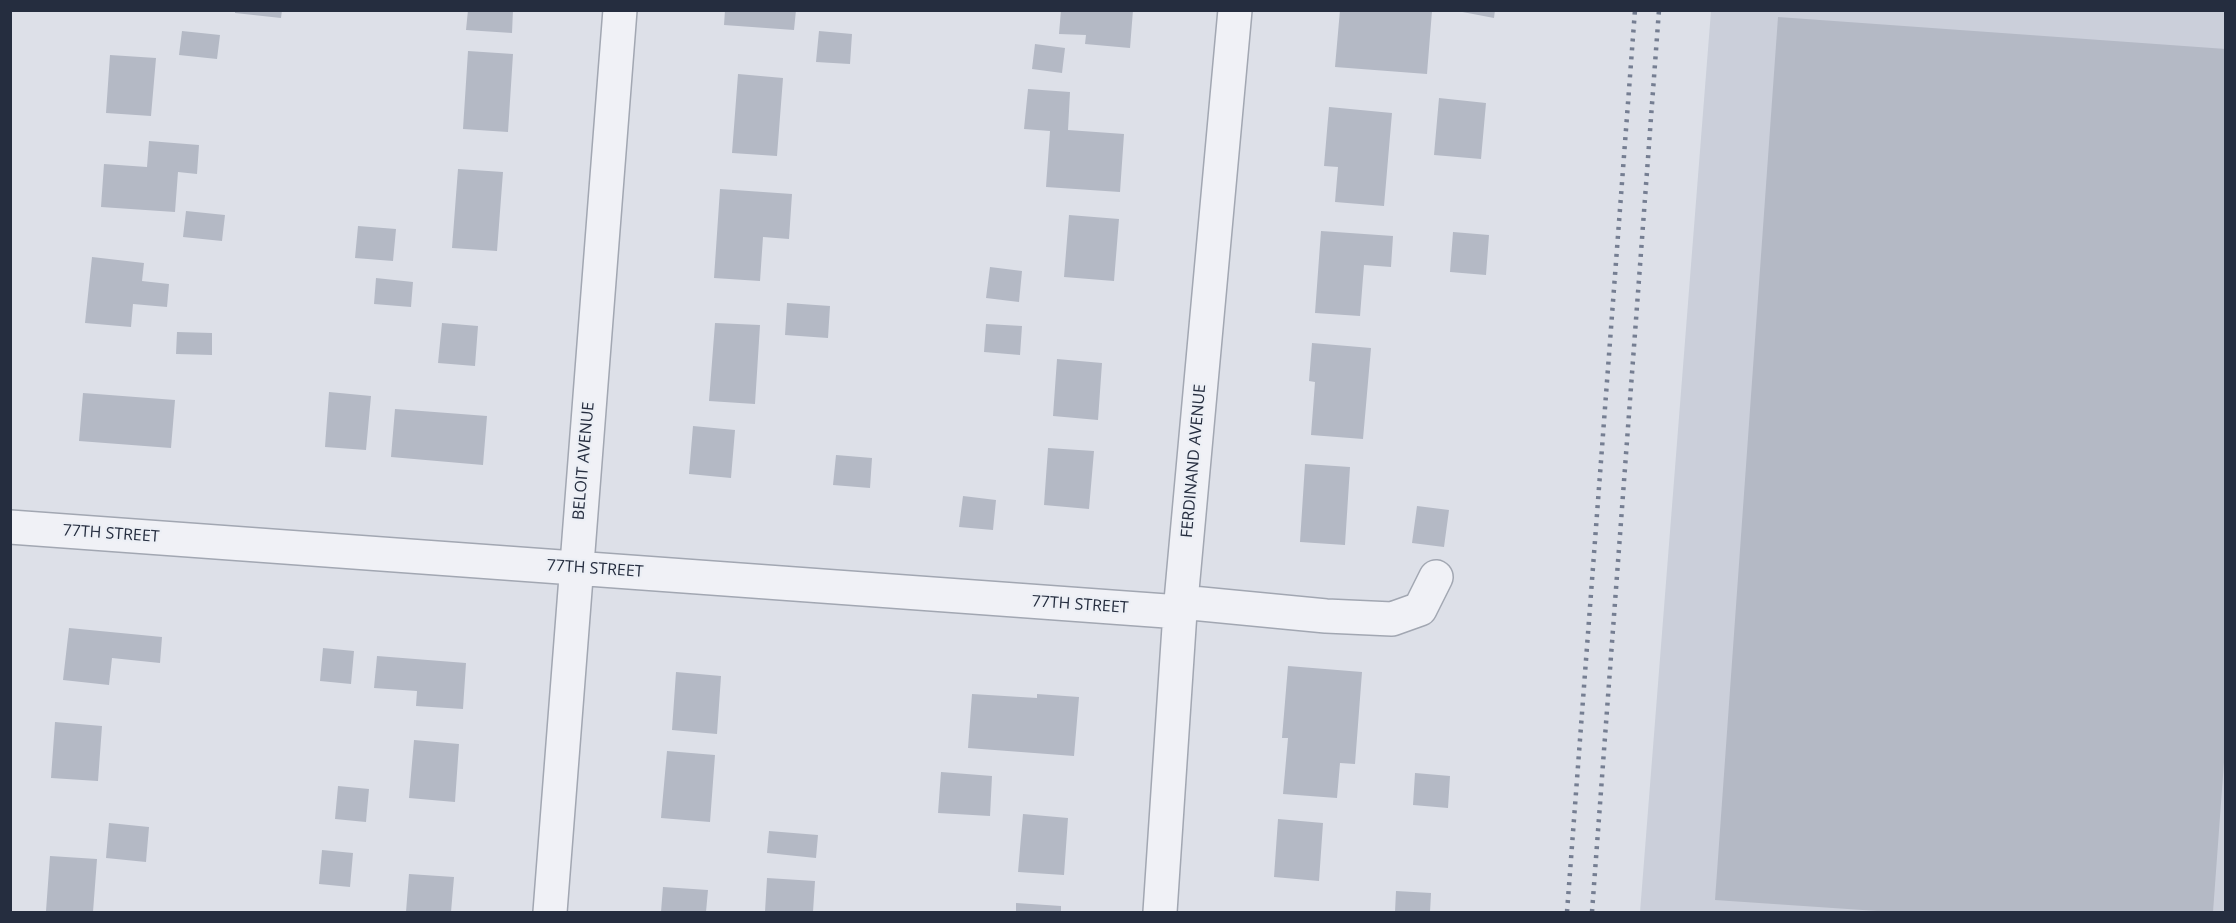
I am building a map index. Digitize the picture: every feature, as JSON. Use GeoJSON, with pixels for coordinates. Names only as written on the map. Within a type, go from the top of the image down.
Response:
{"type":"FeatureCollection","features":[{"type":"Feature","properties":{"kind":"street","name":"BELOIT AVENUE"},"geometry":{"type":"LineString","coordinates":[[550,912],[620,10]]}},
{"type":"Feature","properties":{"kind":"street","name":"FERDINAND AVENUE"},"geometry":{"type":"LineString","coordinates":[[1160,912],[1181,607],[1235,10]]}},
{"type":"Feature","properties":{"kind":"street","name":"77TH STREET"},"geometry":{"type":"LineString","coordinates":[[10,527],[576,567],[1392,619],[1420,609],[1436,577]]}},
{"type":"Feature","properties":{"kind":"shaded area"},"geometry":{"type":"Polygon","coordinates":[[[1711,11],[2225,11],[2225,912],[1640,912],[1711,11]]]}},
{"type":"Feature","properties":{"kind":"building"},"geometry":{"type":"Polygon","coordinates":[[[235,10],[282,10],[281,18],[235,13],[235,10]]]}},
{"type":"Feature","properties":{"kind":"building"},"geometry":{"type":"Polygon","coordinates":[[[468,10],[513,10],[512,33],[466,30],[468,10]]]}},
{"type":"Feature","properties":{"kind":"building"},"geometry":{"type":"Polygon","coordinates":[[[725,10],[796,10],[794,30],[724,25],[725,10]]]}},
{"type":"Feature","properties":{"kind":"building"},"geometry":{"type":"Polygon","coordinates":[[[1061,10],[1133,10],[1130,48],[1085,44],[1086,35],[1059,34],[1061,10]]]}},
{"type":"Feature","properties":{"kind":"building"},"geometry":{"type":"Polygon","coordinates":[[[1340,10],[1432,11],[1427,74],[1335,67],[1340,10]]]}},
{"type":"Feature","properties":{"kind":"building"},"geometry":{"type":"Polygon","coordinates":[[[1452,10],[1495,10],[1494,18],[1452,10]]]}},
{"type":"Feature","properties":{"kind":"building"},"geometry":{"type":"Polygon","coordinates":[[[1778,17],[2226,49],[2226,735],[2213,912],[1892,912],[1715,900],[1778,17]]]}},
{"type":"Feature","properties":{"kind":"building"},"geometry":{"type":"Polygon","coordinates":[[[182,31],[220,35],[217,59],[179,55],[182,31]]]}},
{"type":"Feature","properties":{"kind":"building"},"geometry":{"type":"Polygon","coordinates":[[[819,31],[852,34],[850,64],[816,62],[819,31]]]}},
{"type":"Feature","properties":{"kind":"building"},"geometry":{"type":"Polygon","coordinates":[[[1035,44],[1065,48],[1062,73],[1032,69],[1035,44]]]}},
{"type":"Feature","properties":{"kind":"building"},"geometry":{"type":"Polygon","coordinates":[[[468,51],[513,54],[508,132],[463,129],[468,51]]]}},
{"type":"Feature","properties":{"kind":"building"},"geometry":{"type":"Polygon","coordinates":[[[110,55],[156,58],[151,116],[106,113],[110,55]]]}},
{"type":"Feature","properties":{"kind":"building"},"geometry":{"type":"Polygon","coordinates":[[[738,74],[783,78],[777,156],[732,153],[738,74]]]}},
{"type":"Feature","properties":{"kind":"building"},"geometry":{"type":"Polygon","coordinates":[[[1028,89],[1070,92],[1068,130],[1124,134],[1120,192],[1046,187],[1050,131],[1024,129],[1028,89]]]}},
{"type":"Feature","properties":{"kind":"building"},"geometry":{"type":"Polygon","coordinates":[[[1439,98],[1486,103],[1481,159],[1434,155],[1439,98]]]}},
{"type":"Feature","properties":{"kind":"building"},"geometry":{"type":"Polygon","coordinates":[[[1329,107],[1392,113],[1384,206],[1335,202],[1338,167],[1324,166],[1329,107]]]}},
{"type":"Feature","properties":{"kind":"building"},"geometry":{"type":"Polygon","coordinates":[[[149,141],[199,145],[197,174],[178,172],[175,212],[101,207],[104,164],[147,167],[149,141]]]}},
{"type":"Feature","properties":{"kind":"building"},"geometry":{"type":"Polygon","coordinates":[[[458,169],[503,172],[497,251],[452,248],[458,169]]]}},
{"type":"Feature","properties":{"kind":"building"},"geometry":{"type":"Polygon","coordinates":[[[720,189],[792,194],[789,239],[763,237],[760,281],[714,278],[720,189]]]}},
{"type":"Feature","properties":{"kind":"building"},"geometry":{"type":"Polygon","coordinates":[[[186,211],[225,215],[222,241],[183,237],[186,211]]]}},
{"type":"Feature","properties":{"kind":"building"},"geometry":{"type":"Polygon","coordinates":[[[1069,215],[1119,219],[1114,281],[1064,277],[1069,215]]]}},
{"type":"Feature","properties":{"kind":"building"},"geometry":{"type":"Polygon","coordinates":[[[358,226],[396,229],[393,261],[355,258],[358,226]]]}},
{"type":"Feature","properties":{"kind":"building"},"geometry":{"type":"Polygon","coordinates":[[[1321,231],[1393,236],[1391,267],[1364,265],[1360,316],[1315,313],[1321,231]]]}},
{"type":"Feature","properties":{"kind":"building"},"geometry":{"type":"Polygon","coordinates":[[[1453,232],[1489,235],[1486,275],[1450,272],[1453,232]]]}},
{"type":"Feature","properties":{"kind":"building"},"geometry":{"type":"Polygon","coordinates":[[[92,257],[144,263],[142,281],[169,284],[167,307],[133,304],[131,327],[85,323],[92,257]]]}},
{"type":"Feature","properties":{"kind":"building"},"geometry":{"type":"Polygon","coordinates":[[[990,267],[1022,271],[1019,302],[986,298],[990,267]]]}},
{"type":"Feature","properties":{"kind":"building"},"geometry":{"type":"Polygon","coordinates":[[[376,278],[413,282],[411,307],[374,304],[376,278]]]}},
{"type":"Feature","properties":{"kind":"building"},"geometry":{"type":"Polygon","coordinates":[[[787,303],[830,306],[828,338],[785,335],[787,303]]]}},
{"type":"Feature","properties":{"kind":"building"},"geometry":{"type":"Polygon","coordinates":[[[442,323],[478,326],[475,366],[438,363],[442,323]]]}},
{"type":"Feature","properties":{"kind":"building"},"geometry":{"type":"Polygon","coordinates":[[[715,323],[760,325],[755,404],[709,401],[715,323]]]}},
{"type":"Feature","properties":{"kind":"building"},"geometry":{"type":"Polygon","coordinates":[[[986,324],[1022,326],[1020,355],[984,352],[986,324]]]}},
{"type":"Feature","properties":{"kind":"building"},"geometry":{"type":"Polygon","coordinates":[[[177,332],[212,333],[212,355],[176,354],[177,332]]]}},
{"type":"Feature","properties":{"kind":"building"},"geometry":{"type":"Polygon","coordinates":[[[1312,343],[1371,348],[1363,439],[1311,435],[1315,382],[1309,381],[1312,343]]]}},
{"type":"Feature","properties":{"kind":"building"},"geometry":{"type":"Polygon","coordinates":[[[1057,359],[1102,363],[1098,420],[1053,416],[1057,359]]]}},
{"type":"Feature","properties":{"kind":"building"},"geometry":{"type":"Polygon","coordinates":[[[329,392],[371,396],[366,450],[325,447],[329,392]]]}},
{"type":"Feature","properties":{"kind":"building"},"geometry":{"type":"Polygon","coordinates":[[[83,393],[175,400],[171,448],[79,441],[83,393]]]}},
{"type":"Feature","properties":{"kind":"building"},"geometry":{"type":"Polygon","coordinates":[[[395,409],[487,416],[483,465],[391,457],[395,409]]]}},
{"type":"Feature","properties":{"kind":"building"},"geometry":{"type":"Polygon","coordinates":[[[693,426],[735,430],[731,478],[689,474],[693,426]]]}},
{"type":"Feature","properties":{"kind":"building"},"geometry":{"type":"Polygon","coordinates":[[[1048,448],[1094,451],[1089,509],[1044,505],[1048,448]]]}},
{"type":"Feature","properties":{"kind":"building"},"geometry":{"type":"Polygon","coordinates":[[[836,455],[872,458],[870,488],[833,485],[836,455]]]}},
{"type":"Feature","properties":{"kind":"building"},"geometry":{"type":"Polygon","coordinates":[[[1305,464],[1350,467],[1345,545],[1300,542],[1305,464]]]}},
{"type":"Feature","properties":{"kind":"building"},"geometry":{"type":"Polygon","coordinates":[[[963,496],[996,500],[993,530],[959,527],[963,496]]]}},
{"type":"Feature","properties":{"kind":"building"},"geometry":{"type":"Polygon","coordinates":[[[1417,506],[1449,510],[1444,547],[1412,543],[1417,506]]]}},
{"type":"Feature","properties":{"kind":"building"},"geometry":{"type":"Polygon","coordinates":[[[69,628],[162,637],[160,663],[112,658],[109,685],[63,680],[69,628]]]}},
{"type":"Feature","properties":{"kind":"building"},"geometry":{"type":"Polygon","coordinates":[[[323,648],[354,651],[351,684],[320,681],[323,648]]]}},
{"type":"Feature","properties":{"kind":"building"},"geometry":{"type":"Polygon","coordinates":[[[377,656],[466,663],[463,709],[416,706],[417,691],[374,688],[377,656]]]}},
{"type":"Feature","properties":{"kind":"building"},"geometry":{"type":"Polygon","coordinates":[[[1288,666],[1362,672],[1355,764],[1340,763],[1337,798],[1283,794],[1288,738],[1282,738],[1288,666]]]}},
{"type":"Feature","properties":{"kind":"building"},"geometry":{"type":"Polygon","coordinates":[[[676,672],[721,676],[717,734],[672,730],[676,672]]]}},
{"type":"Feature","properties":{"kind":"building"},"geometry":{"type":"Polygon","coordinates":[[[972,694],[1037,698],[1037,694],[1079,697],[1074,756],[968,748],[972,694]]]}},
{"type":"Feature","properties":{"kind":"building"},"geometry":{"type":"Polygon","coordinates":[[[55,722],[102,726],[98,781],[51,778],[55,722]]]}},
{"type":"Feature","properties":{"kind":"building"},"geometry":{"type":"Polygon","coordinates":[[[414,740],[459,744],[455,802],[409,798],[414,740]]]}},
{"type":"Feature","properties":{"kind":"building"},"geometry":{"type":"Polygon","coordinates":[[[667,751],[715,755],[710,822],[661,818],[667,751]]]}},
{"type":"Feature","properties":{"kind":"building"},"geometry":{"type":"Polygon","coordinates":[[[941,772],[992,776],[990,816],[938,813],[941,772]]]}},
{"type":"Feature","properties":{"kind":"building"},"geometry":{"type":"Polygon","coordinates":[[[1415,773],[1450,776],[1448,808],[1413,805],[1415,773]]]}},
{"type":"Feature","properties":{"kind":"building"},"geometry":{"type":"Polygon","coordinates":[[[338,786],[369,789],[366,822],[335,819],[338,786]]]}},
{"type":"Feature","properties":{"kind":"building"},"geometry":{"type":"Polygon","coordinates":[[[1023,814],[1068,818],[1064,875],[1018,872],[1023,814]]]}},
{"type":"Feature","properties":{"kind":"building"},"geometry":{"type":"Polygon","coordinates":[[[1278,819],[1323,823],[1319,881],[1274,877],[1278,819]]]}},
{"type":"Feature","properties":{"kind":"building"},"geometry":{"type":"Polygon","coordinates":[[[109,823],[149,827],[146,862],[106,858],[109,823]]]}},
{"type":"Feature","properties":{"kind":"building"},"geometry":{"type":"Polygon","coordinates":[[[769,831],[818,835],[816,858],[767,853],[769,831]]]}},
{"type":"Feature","properties":{"kind":"building"},"geometry":{"type":"Polygon","coordinates":[[[322,850],[353,853],[350,887],[319,884],[322,850]]]}},
{"type":"Feature","properties":{"kind":"building"},"geometry":{"type":"Polygon","coordinates":[[[50,856],[97,859],[93,912],[46,911],[50,856]]]}},
{"type":"Feature","properties":{"kind":"building"},"geometry":{"type":"Polygon","coordinates":[[[409,874],[454,877],[451,912],[406,912],[409,874]]]}},
{"type":"Feature","properties":{"kind":"building"},"geometry":{"type":"Polygon","coordinates":[[[767,878],[815,881],[813,912],[765,912],[767,878]]]}},
{"type":"Feature","properties":{"kind":"building"},"geometry":{"type":"Polygon","coordinates":[[[663,887],[708,890],[706,912],[661,912],[663,887]]]}},
{"type":"Feature","properties":{"kind":"building"},"geometry":{"type":"Polygon","coordinates":[[[1396,891],[1431,893],[1430,912],[1395,912],[1396,891]]]}},
{"type":"Feature","properties":{"kind":"building"},"geometry":{"type":"Polygon","coordinates":[[[1016,903],[1061,906],[1061,912],[1016,912],[1016,903]]]}},
{"type":"Feature","properties":{"kind":"railway"},"geometry":{"type":"LineString","coordinates":[[1567,912],[1635,10]]}},
{"type":"Feature","properties":{"kind":"railway"},"geometry":{"type":"LineString","coordinates":[[1592,912],[1659,10]]}}]}
